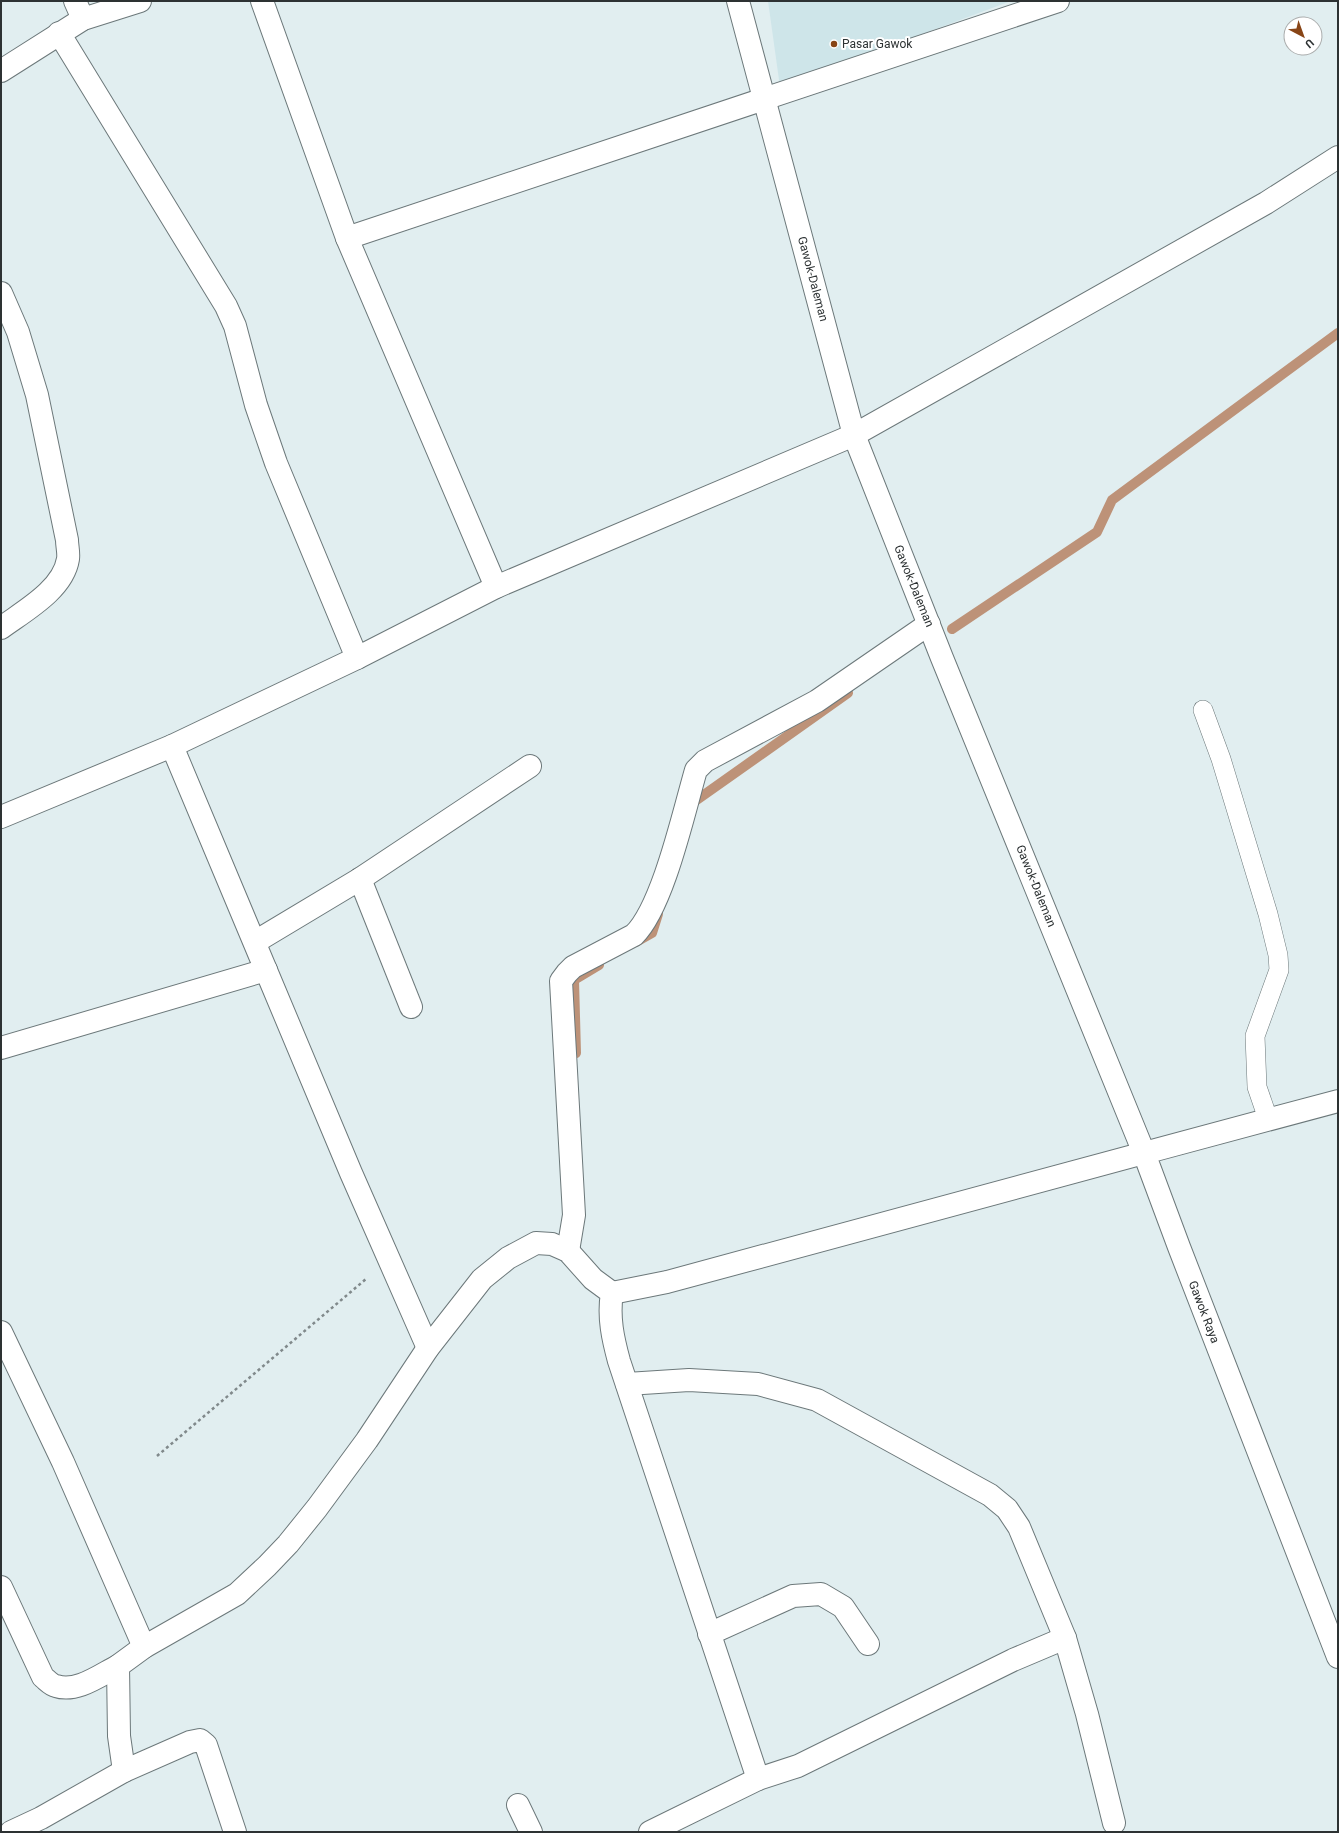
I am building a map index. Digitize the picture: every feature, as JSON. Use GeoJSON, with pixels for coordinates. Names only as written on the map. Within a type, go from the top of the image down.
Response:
{"type":"FeatureCollection","features":[{"type":"Feature","properties":{"kind":"street"},"geometry":{"type":"LineString","coordinates":[[1,71],[60,33],[79,10],[140,1]]}},
{"type":"Feature","properties":{"kind":"street"},"geometry":{"type":"LineString","coordinates":[[262,1],[348,238],[496,587]]}},
{"type":"Feature","properties":{"kind":"street","name":"Gawok-Daleman"},"geometry":{"type":"LineString","coordinates":[[738,1],[854,435],[929,624],[1144,1153]]}},
{"type":"Feature","properties":{"kind":"street"},"geometry":{"type":"LineString","coordinates":[[348,238],[1058,1]]}},
{"type":"Feature","properties":{"kind":"street"},"geometry":{"type":"LineString","coordinates":[[60,33],[226,306],[235,326],[256,405],[276,464],[356,658]]}},
{"type":"Feature","properties":{"kind":"street"},"geometry":{"type":"LineString","coordinates":[[1,817],[172,746],[356,658],[496,587],[854,435],[1266,203],[1338,157]]}},
{"type":"Feature","properties":{"kind":"street"},"geometry":{"type":"LineString","coordinates":[[1,293],[18,332],[37,395],[67,540],[68,558],[62,576],[44,598],[1,628]]}},
{"type":"Feature","properties":{"kind":"street"},"geometry":{"type":"LineString","coordinates":[[568,1251],[574,1215],[561,981],[573,967],[634,935],[642,927],[665,874],[696,770],[705,761],[816,701],[929,624]]}},
{"type":"Feature","properties":{"kind":"street"},"geometry":{"type":"LineString","coordinates":[[172,746],[351,1173],[428,1348]]}},
{"type":"Feature","properties":{"kind":"street"},"geometry":{"type":"LineString","coordinates":[[255,942],[360,879],[530,766]]}},
{"type":"Feature","properties":{"kind":"street"},"geometry":{"type":"LineString","coordinates":[[360,879],[411,1006]]}},
{"type":"Feature","properties":{"kind":"street"},"geometry":{"type":"LineString","coordinates":[[1,1048],[266,970]]}},
{"type":"Feature","properties":{"kind":"street"},"geometry":{"type":"LineString","coordinates":[[1,1587],[43,1677],[54,1686],[67,1689],[80,1685],[118,1666],[144,1647],[237,1594],[282,1550],[317,1508],[367,1440],[428,1348],[482,1279],[508,1258],[536,1243],[552,1244],[568,1251],[593,1279],[612,1293],[674,1280],[1338,1101]]}},
{"type":"Feature","properties":{"kind":"street","name":"Gawok Raya"},"geometry":{"type":"LineString","coordinates":[[1144,1153],[1338,1658]]}},
{"type":"Feature","properties":{"kind":"street"},"geometry":{"type":"LineString","coordinates":[[612,1293],[609,1309],[616,1352],[628,1384],[758,1780]]}},
{"type":"Feature","properties":{"kind":"street"},"geometry":{"type":"LineString","coordinates":[[1,1332],[63,1462],[144,1647]]}},
{"type":"Feature","properties":{"kind":"street"},"geometry":{"type":"LineString","coordinates":[[628,1384],[689,1380],[758,1384],[817,1400],[990,1495],[1007,1509],[1019,1527],[1065,1638],[1087,1714],[1114,1823]]}},
{"type":"Feature","properties":{"kind":"street"},"geometry":{"type":"LineString","coordinates":[[709,1634],[793,1596],[822,1594],[843,1607],[868,1644]]}},
{"type":"Feature","properties":{"kind":"street"},"geometry":{"type":"LineString","coordinates":[[650,1832],[758,1780],[798,1766],[1013,1660],[1065,1638]]}},
{"type":"Feature","properties":{"kind":"street"},"geometry":{"type":"LineString","coordinates":[[118,1666],[121,1754]]}},
{"type":"Feature","properties":{"kind":"street"},"geometry":{"type":"LineString","coordinates":[[11,1832],[42,1818],[121,1754],[200,1740],[206,1745],[234,1832]]}},
{"type":"Feature","properties":{"kind":"street"},"geometry":{"type":"LineString","coordinates":[[518,1805],[531,1832]]}},
{"type":"Feature","properties":{"kind":"lane"},"geometry":{"type":"LineString","coordinates":[[1203,710],[1223,766],[1268,914],[1278,954],[1279,970],[1255,1036],[1257,1088],[1268,1120]]}},
{"type":"Feature","properties":{"kind":"path"},"geometry":{"type":"LineString","coordinates":[[157,1456],[389,1260]]}},
{"type":"Feature","properties":{"kind":"shaded area","name":"Pasar Gawok"},"geometry":{"type":"Polygon","coordinates":[[[768,1],[1011,1],[780,87],[768,1]]]}},
{"type":"Feature","properties":{"kind":"waterway"},"geometry":{"type":"LineString","coordinates":[[952,629],[1097,532],[1112,500],[1338,333]]}},
{"type":"Feature","properties":{"kind":"waterway"},"geometry":{"type":"LineString","coordinates":[[690,807],[691,804],[848,693]]}},
{"type":"Feature","properties":{"kind":"waterway"},"geometry":{"type":"LineString","coordinates":[[636,942],[652,933],[658,914]]}},
{"type":"Feature","properties":{"kind":"waterway"},"geometry":{"type":"LineString","coordinates":[[576,1053],[574,980],[599,965]]}},
{"type":"Feature","properties":{"kind":"place","name":"Pasar Gawok"},"geometry":{"type":"Point","coordinates":[834,44]}}]}
